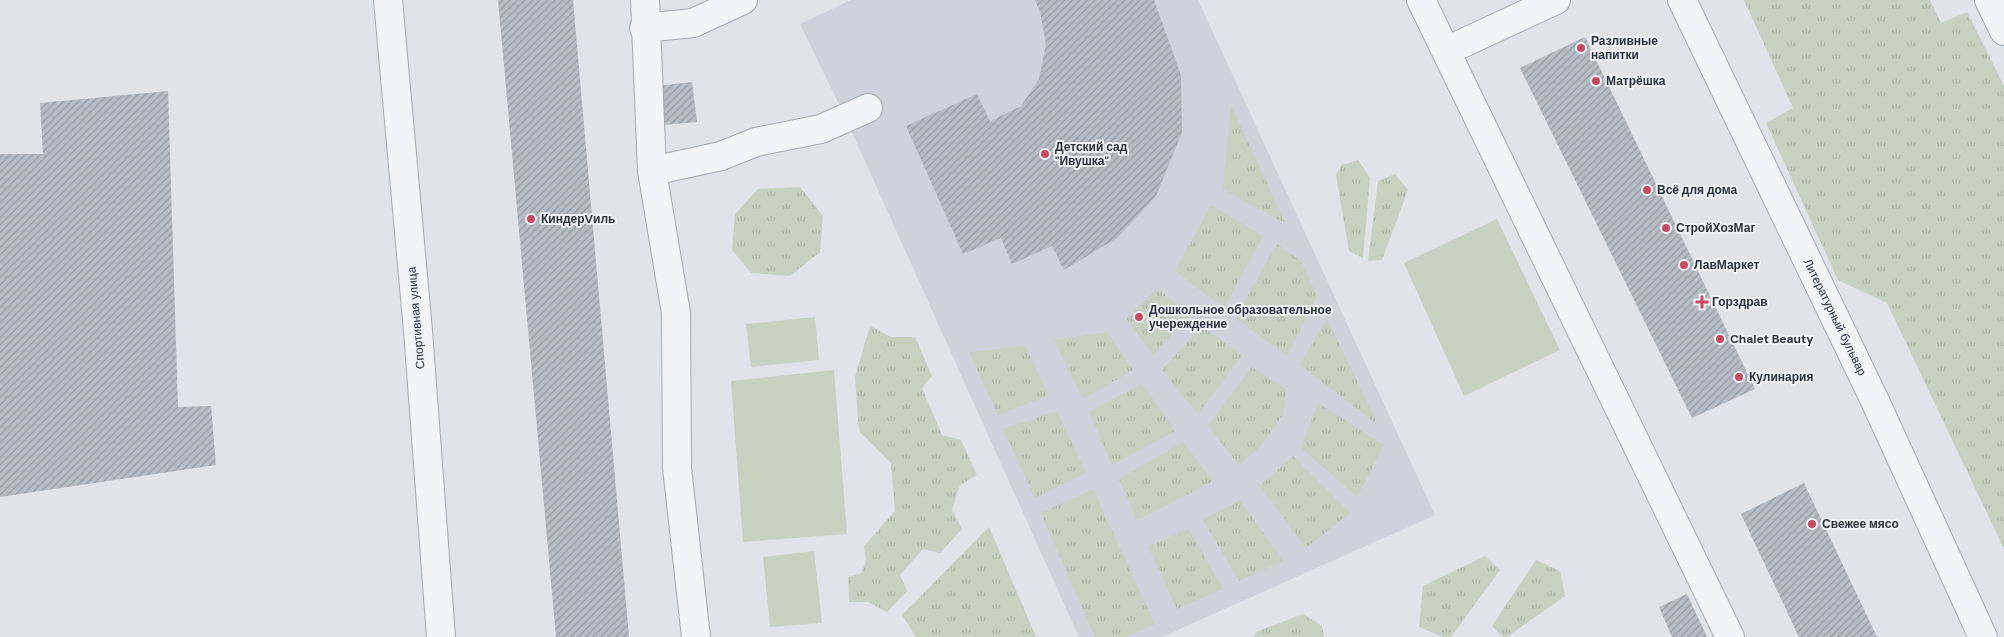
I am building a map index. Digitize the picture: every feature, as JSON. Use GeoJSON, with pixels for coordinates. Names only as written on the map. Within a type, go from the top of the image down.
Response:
{"type":"FeatureCollection","features":[{"type":"Feature","properties":{"kind":"street","name":"Спортивная улица"},"geometry":{"type":"LineString","coordinates":[[388,0],[418,331],[441,637]]}},
{"type":"Feature","properties":{"kind":"street"},"geometry":{"type":"LineString","coordinates":[[644,0],[652,171],[676,313],[677,468],[696,637]]}},
{"type":"Feature","properties":{"kind":"street"},"geometry":{"type":"LineString","coordinates":[[644,28],[692,23],[743,0]]}},
{"type":"Feature","properties":{"kind":"street"},"geometry":{"type":"LineString","coordinates":[[1421,0],[1730,637]]}},
{"type":"Feature","properties":{"kind":"street"},"geometry":{"type":"LineString","coordinates":[[1446,51],[1556,0]]}},
{"type":"Feature","properties":{"kind":"street","name":"Литературный бульвар"},"geometry":{"type":"LineString","coordinates":[[1682,0],[1875,401],[1983,637]]}},
{"type":"Feature","properties":{"kind":"street"},"geometry":{"type":"LineString","coordinates":[[1989,0],[2004,31]]}},
{"type":"Feature","properties":{"kind":"street"},"geometry":{"type":"LineString","coordinates":[[652,171],[721,156],[756,142],[821,129],[868,108]]}},
{"type":"Feature","properties":{"kind":"shaded area","name":"Дошкольное образовательное учереждение"},"geometry":{"type":"Polygon","coordinates":[[[851,0],[1198,0],[1435,515],[1162,637],[1079,637],[846,119],[800,24],[851,0]]]}},
{"type":"Feature","properties":{"kind":"green space"},"geometry":{"type":"Polygon","coordinates":[[[1744,0],[1930,0],[1941,23],[1967,12],[2004,86],[2004,549],[1887,303],[1838,280],[1766,123],[1793,108],[1744,0]]]}},
{"type":"Feature","properties":{"kind":"green space"},"geometry":{"type":"Polygon","coordinates":[[[1231,105],[1286,224],[1223,189],[1231,105]]]}},
{"type":"Feature","properties":{"kind":"green space"},"geometry":{"type":"Polygon","coordinates":[[[1358,160],[1370,178],[1363,258],[1349,251],[1336,175],[1342,165],[1358,160]]]}},
{"type":"Feature","properties":{"kind":"green space"},"geometry":{"type":"Polygon","coordinates":[[[1395,174],[1408,190],[1382,260],[1368,261],[1378,181],[1395,174]]]}},
{"type":"Feature","properties":{"kind":"green space"},"geometry":{"type":"Polygon","coordinates":[[[800,187],[823,216],[820,252],[790,276],[751,273],[732,250],[735,214],[758,189],[800,187]]]}},
{"type":"Feature","properties":{"kind":"green space"},"geometry":{"type":"Polygon","coordinates":[[[1211,205],[1263,236],[1224,308],[1175,271],[1211,205]]]}},
{"type":"Feature","properties":{"kind":"green space"},"geometry":{"type":"Polygon","coordinates":[[[1497,219],[1560,350],[1464,396],[1404,263],[1497,219]]]}},
{"type":"Feature","properties":{"kind":"green space"},"geometry":{"type":"Polygon","coordinates":[[[1277,244],[1301,261],[1317,296],[1287,356],[1235,318],[1277,244]]]}},
{"type":"Feature","properties":{"kind":"green space"},"geometry":{"type":"Polygon","coordinates":[[[1158,288],[1189,316],[1153,355],[1126,319],[1158,288]]]}},
{"type":"Feature","properties":{"kind":"green space"},"geometry":{"type":"Polygon","coordinates":[[[815,317],[819,360],[751,367],[746,324],[815,317]]]}},
{"type":"Feature","properties":{"kind":"green space"},"geometry":{"type":"Polygon","coordinates":[[[1327,319],[1378,425],[1300,365],[1327,319]]]}},
{"type":"Feature","properties":{"kind":"green space"},"geometry":{"type":"Polygon","coordinates":[[[870,326],[891,337],[915,337],[932,376],[922,388],[942,435],[961,440],[977,475],[960,485],[952,510],[962,529],[940,553],[923,549],[900,575],[907,591],[887,612],[868,602],[849,602],[848,577],[861,573],[866,561],[864,546],[895,511],[891,463],[859,431],[855,377],[870,326]]]}},
{"type":"Feature","properties":{"kind":"green space"},"geometry":{"type":"Polygon","coordinates":[[[1202,326],[1242,355],[1198,414],[1162,370],[1202,326]]]}},
{"type":"Feature","properties":{"kind":"green space"},"geometry":{"type":"Polygon","coordinates":[[[1107,332],[1133,370],[1083,399],[1054,340],[1107,332]]]}},
{"type":"Feature","properties":{"kind":"green space"},"geometry":{"type":"Polygon","coordinates":[[[1025,346],[1049,395],[998,415],[969,352],[1025,346]]]}},
{"type":"Feature","properties":{"kind":"green space"},"geometry":{"type":"Polygon","coordinates":[[[1252,367],[1286,389],[1283,415],[1259,448],[1239,465],[1208,426],[1252,367]]]}},
{"type":"Feature","properties":{"kind":"green space"},"geometry":{"type":"Polygon","coordinates":[[[834,370],[847,534],[743,542],[731,381],[834,370]]]}},
{"type":"Feature","properties":{"kind":"green space"},"geometry":{"type":"Polygon","coordinates":[[[1142,383],[1175,431],[1112,465],[1089,412],[1142,383]]]}},
{"type":"Feature","properties":{"kind":"green space"},"geometry":{"type":"Polygon","coordinates":[[[1318,403],[1384,445],[1357,497],[1301,448],[1318,403]]]}},
{"type":"Feature","properties":{"kind":"green space"},"geometry":{"type":"Polygon","coordinates":[[[1057,411],[1086,473],[1035,498],[1003,429],[1057,411]]]}},
{"type":"Feature","properties":{"kind":"green space"},"geometry":{"type":"Polygon","coordinates":[[[1183,442],[1213,481],[1137,521],[1119,479],[1183,442]]]}},
{"type":"Feature","properties":{"kind":"green space"},"geometry":{"type":"Polygon","coordinates":[[[1293,456],[1350,513],[1306,548],[1260,486],[1293,456]]]}},
{"type":"Feature","properties":{"kind":"green space"},"geometry":{"type":"Polygon","coordinates":[[[1093,489],[1155,624],[1127,637],[1095,637],[1041,513],[1093,489]]]}},
{"type":"Feature","properties":{"kind":"green space"},"geometry":{"type":"Polygon","coordinates":[[[1240,500],[1283,561],[1239,581],[1203,520],[1240,500]]]}},
{"type":"Feature","properties":{"kind":"green space"},"geometry":{"type":"Polygon","coordinates":[[[989,527],[1036,637],[916,637],[902,615],[989,527]]]}},
{"type":"Feature","properties":{"kind":"green space"},"geometry":{"type":"Polygon","coordinates":[[[1189,529],[1223,589],[1177,609],[1148,546],[1189,529]]]}},
{"type":"Feature","properties":{"kind":"green space"},"geometry":{"type":"Polygon","coordinates":[[[814,551],[822,623],[770,627],[763,557],[814,551]]]}},
{"type":"Feature","properties":{"kind":"green space"},"geometry":{"type":"Polygon","coordinates":[[[1485,556],[1500,570],[1451,637],[1443,637],[1419,627],[1423,586],[1485,556]]]}},
{"type":"Feature","properties":{"kind":"green space"},"geometry":{"type":"Polygon","coordinates":[[[1536,560],[1560,571],[1565,596],[1507,637],[1503,637],[1492,626],[1536,560]]]}},
{"type":"Feature","properties":{"kind":"green space"},"geometry":{"type":"Polygon","coordinates":[[[1303,614],[1322,626],[1324,637],[1254,637],[1256,632],[1303,614]]]}},
{"type":"Feature","properties":{"kind":"building"},"geometry":{"type":"Polygon","coordinates":[[[498,0],[573,0],[629,637],[556,637],[498,0]]]}},
{"type":"Feature","properties":{"kind":"building","name":"Детский сад \"Ивушка\""},"geometry":{"type":"Polygon","coordinates":[[[1035,0],[1154,0],[1181,75],[1182,132],[1156,196],[1117,238],[1064,270],[1052,246],[1012,264],[1001,238],[963,254],[906,126],[977,94],[990,121],[1021,106],[1039,79],[1046,44],[1040,12],[1035,0]]]}},
{"type":"Feature","properties":{"kind":"building"},"geometry":{"type":"Polygon","coordinates":[[[1585,37],[1755,389],[1692,418],[1520,68],[1585,37]]]}},
{"type":"Feature","properties":{"kind":"building"},"geometry":{"type":"Polygon","coordinates":[[[692,82],[697,122],[654,126],[649,87],[692,82]]]}},
{"type":"Feature","properties":{"kind":"building"},"geometry":{"type":"Polygon","coordinates":[[[168,91],[178,407],[211,406],[216,465],[0,497],[0,154],[43,154],[40,103],[168,91]]]}},
{"type":"Feature","properties":{"kind":"building"},"geometry":{"type":"Polygon","coordinates":[[[1804,483],[1877,637],[1799,637],[1741,514],[1804,483]]]}},
{"type":"Feature","properties":{"kind":"building"},"geometry":{"type":"Polygon","coordinates":[[[1687,594],[1707,637],[1672,637],[1659,607],[1687,594]]]}},
{"type":"Feature","properties":{"kind":"place","name":"Разливные напитки"},"geometry":{"type":"Point","coordinates":[1581,48]}},
{"type":"Feature","properties":{"kind":"place","name":"Матрёшка"},"geometry":{"type":"Point","coordinates":[1596,81]}},
{"type":"Feature","properties":{"kind":"place","name":"Детский сад \"Ивушка\""},"geometry":{"type":"Point","coordinates":[1045,154]}},
{"type":"Feature","properties":{"kind":"place","name":"Всё для дома"},"geometry":{"type":"Point","coordinates":[1647,190]}},
{"type":"Feature","properties":{"kind":"place","name":"КиндерVиль"},"geometry":{"type":"Point","coordinates":[531,219]}},
{"type":"Feature","properties":{"kind":"place","name":"СтройХозМаг"},"geometry":{"type":"Point","coordinates":[1666,228]}},
{"type":"Feature","properties":{"kind":"place","name":"ЛавМаркет"},"geometry":{"type":"Point","coordinates":[1684,265]}},
{"type":"Feature","properties":{"kind":"place","name":"Горздрав"},"geometry":{"type":"Point","coordinates":[1702,302]}},
{"type":"Feature","properties":{"kind":"place","name":"Дошкольное образовательное учереждение"},"geometry":{"type":"Point","coordinates":[1139,317]}},
{"type":"Feature","properties":{"kind":"place","name":"Chalet Beauty"},"geometry":{"type":"Point","coordinates":[1720,339]}},
{"type":"Feature","properties":{"kind":"place","name":"Кулинария"},"geometry":{"type":"Point","coordinates":[1739,377]}},
{"type":"Feature","properties":{"kind":"place","name":"Свежее мясо"},"geometry":{"type":"Point","coordinates":[1812,524]}}]}
